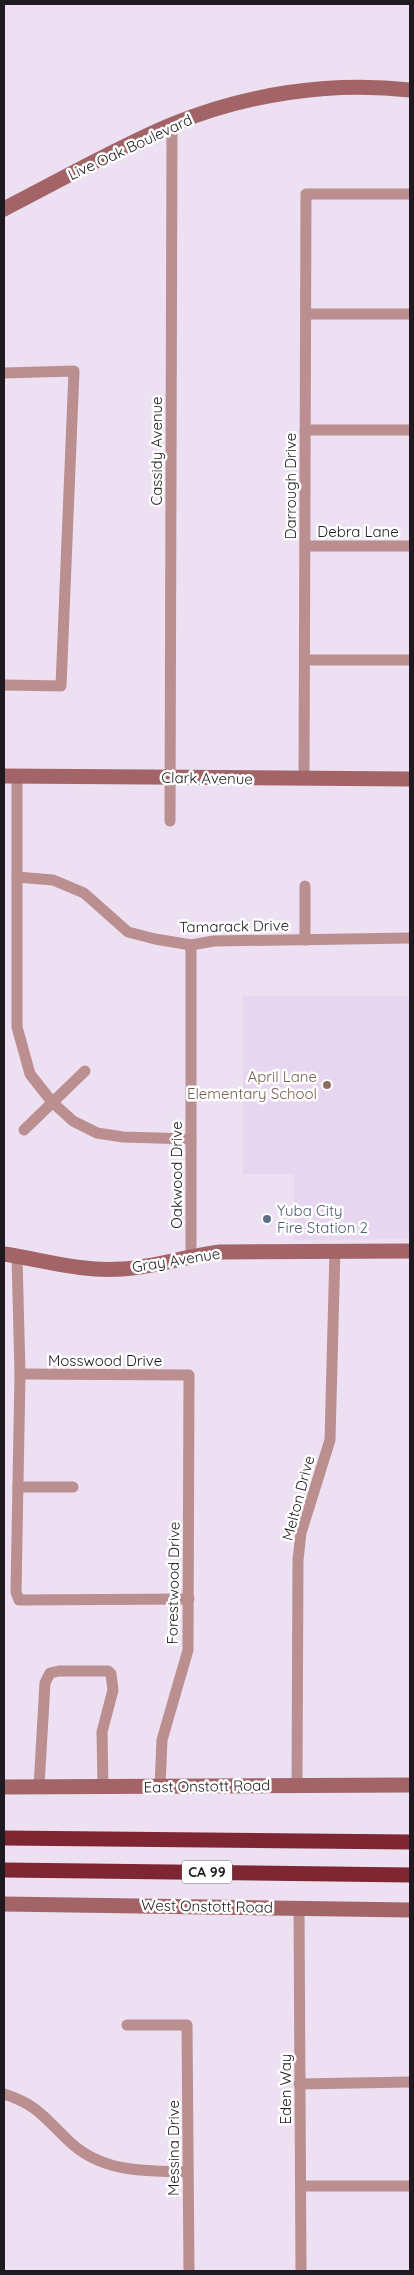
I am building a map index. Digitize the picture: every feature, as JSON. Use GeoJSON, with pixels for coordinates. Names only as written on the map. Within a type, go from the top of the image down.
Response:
{"type":"FeatureCollection","features":[{"type":"Feature","properties":{"kind":"highway","name":"CA 99"},"geometry":{"type":"LineString","coordinates":[[4,1838],[410,1841]]}},
{"type":"Feature","properties":{"kind":"highway","name":"CA 99"},"geometry":{"type":"LineString","coordinates":[[4,1870],[410,1875]]}},
{"type":"Feature","properties":{"kind":"street","name":"Live Oak Boulevard"},"geometry":{"type":"LineString","coordinates":[[4,209],[172,124],[221,108],[285,94],[343,88],[410,90]]}},
{"type":"Feature","properties":{"kind":"street","name":"Cassidy Avenue"},"geometry":{"type":"LineString","coordinates":[[170,821],[172,124]]}},
{"type":"Feature","properties":{"kind":"street","name":"Darrough Drive"},"geometry":{"type":"LineString","coordinates":[[304,779],[306,194],[410,194]]}},
{"type":"Feature","properties":{"kind":"street"},"geometry":{"type":"LineString","coordinates":[[306,314],[410,314]]}},
{"type":"Feature","properties":{"kind":"street"},"geometry":{"type":"LineString","coordinates":[[4,373],[74,371],[61,686],[4,685]]}},
{"type":"Feature","properties":{"kind":"street"},"geometry":{"type":"LineString","coordinates":[[306,430],[410,430]]}},
{"type":"Feature","properties":{"kind":"street","name":"Debra Lane"},"geometry":{"type":"LineString","coordinates":[[305,546],[410,546]]}},
{"type":"Feature","properties":{"kind":"street"},"geometry":{"type":"LineString","coordinates":[[305,660],[410,660]]}},
{"type":"Feature","properties":{"kind":"street","name":"Clark Avenue"},"geometry":{"type":"LineString","coordinates":[[10,777],[410,779]]}},
{"type":"Feature","properties":{"kind":"street"},"geometry":{"type":"LineString","coordinates":[[10,777],[17,877],[18,1028],[30,1074],[52,1102],[73,1121],[97,1133],[124,1137],[191,1139]]}},
{"type":"Feature","properties":{"kind":"street","name":"Tamarack Drive"},"geometry":{"type":"LineString","coordinates":[[17,877],[53,880],[84,893],[128,932],[191,945],[214,941],[410,938]]}},
{"type":"Feature","properties":{"kind":"street"},"geometry":{"type":"LineString","coordinates":[[305,886],[305,940]]}},
{"type":"Feature","properties":{"kind":"street","name":"Oakwood Drive"},"geometry":{"type":"LineString","coordinates":[[191,945],[191,1256]]}},
{"type":"Feature","properties":{"kind":"street"},"geometry":{"type":"LineString","coordinates":[[24,1130],[85,1071]]}},
{"type":"Feature","properties":{"kind":"street","name":"Melton Drive"},"geometry":{"type":"LineString","coordinates":[[297,1785],[298,1560],[301,1533],[330,1440],[336,1250]]}},
{"type":"Feature","properties":{"kind":"street","name":"Gray Avenue"},"geometry":{"type":"LineString","coordinates":[[10,1255],[72,1267],[106,1270],[136,1268],[191,1256],[231,1252],[410,1251]]}},
{"type":"Feature","properties":{"kind":"street"},"geometry":{"type":"LineString","coordinates":[[10,1255],[20,1374],[16,1592],[19,1600],[189,1599]]}},
{"type":"Feature","properties":{"kind":"street","name":"Mosswood Drive"},"geometry":{"type":"LineString","coordinates":[[20,1374],[189,1376]]}},
{"type":"Feature","properties":{"kind":"street","name":"Forestwood Drive"},"geometry":{"type":"LineString","coordinates":[[160,1787],[162,1740],[188,1650],[189,1376]]}},
{"type":"Feature","properties":{"kind":"street"},"geometry":{"type":"LineString","coordinates":[[18,1487],[74,1487]]}},
{"type":"Feature","properties":{"kind":"street"},"geometry":{"type":"LineString","coordinates":[[39,1787],[45,1683],[50,1673],[59,1671],[108,1671],[111,1674],[113,1690],[102,1732],[103,1787]]}},
{"type":"Feature","properties":{"kind":"street","name":"East Onstott Road"},"geometry":{"type":"LineString","coordinates":[[4,1787],[410,1785]]}},
{"type":"Feature","properties":{"kind":"street","name":"West Onstott Road"},"geometry":{"type":"LineString","coordinates":[[4,1904],[410,1910]]}},
{"type":"Feature","properties":{"kind":"street","name":"Eden Way"},"geometry":{"type":"LineString","coordinates":[[299,1907],[301,2271]]}},
{"type":"Feature","properties":{"kind":"street","name":"Messina Drive"},"geometry":{"type":"LineString","coordinates":[[127,2025],[187,2025],[189,2271]]}},
{"type":"Feature","properties":{"kind":"street"},"geometry":{"type":"LineString","coordinates":[[299,2084],[410,2082]]}},
{"type":"Feature","properties":{"kind":"street"},"geometry":{"type":"LineString","coordinates":[[4,2094],[20,2099],[35,2108],[72,2145],[94,2159],[117,2169],[188,2172]]}},
{"type":"Feature","properties":{"kind":"street"},"geometry":{"type":"LineString","coordinates":[[301,2186],[410,2186]]}},
{"type":"Feature","properties":{"kind":"shaded area","name":"April Lane Elementary School"},"geometry":{"type":"Polygon","coordinates":[[[243,996],[410,996],[410,1239],[295,1240],[294,1174],[243,1174],[243,996]]]}},
{"type":"Feature","properties":{"kind":"place","name":"April Lane Elementary School"},"geometry":{"type":"Point","coordinates":[327,1085]}},
{"type":"Feature","properties":{"kind":"place","name":"Yuba City Fire Station 2"},"geometry":{"type":"Point","coordinates":[267,1219]}}]}
